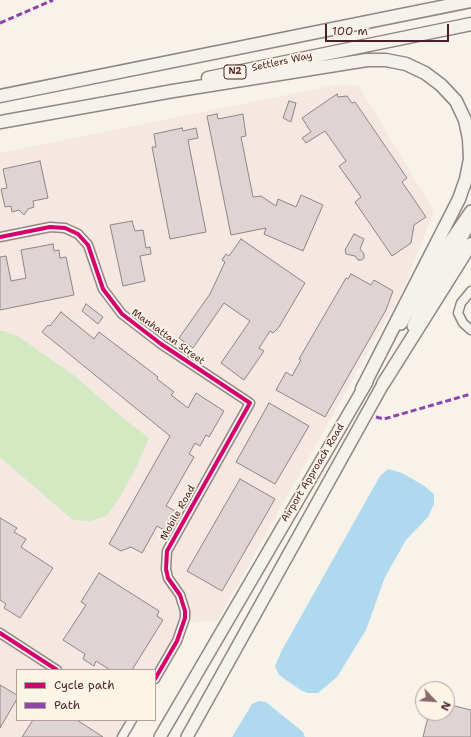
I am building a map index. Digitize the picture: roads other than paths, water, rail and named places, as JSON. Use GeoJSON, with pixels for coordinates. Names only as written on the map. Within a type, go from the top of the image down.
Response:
{"type":"FeatureCollection","features":[{"type":"Feature","properties":{"kind":"highway","name":"N2"},"geometry":{"type":"LineString","coordinates":[[0,96],[471,1]]}},
{"type":"Feature","properties":{"kind":"highway","name":"Settlers Way"},"geometry":{"type":"LineString","coordinates":[[0,122],[471,24]]}},
{"type":"Feature","properties":{"kind":"highway"},"geometry":{"type":"LineString","coordinates":[[0,122],[173,91],[367,60],[386,60],[400,63],[425,72],[441,85],[456,101],[465,120],[469,139],[470,159],[466,179],[459,199],[362,389]]}},
{"type":"Feature","properties":{"kind":"highway"},"geometry":{"type":"LineString","coordinates":[[383,384],[471,244]]}},
{"type":"Feature","properties":{"kind":"main road","name":"Airport Approach Road"},"geometry":{"type":"LineString","coordinates":[[160,737],[362,389],[449,243],[471,211]]}},
{"type":"Feature","properties":{"kind":"main road","name":"Airport Approach Road"},"geometry":{"type":"LineString","coordinates":[[186,737],[383,384],[410,331],[471,222]]}},
{"type":"Feature","properties":{"kind":"street","name":"Manhattan Street"},"geometry":{"type":"LineString","coordinates":[[0,237],[50,227],[65,228],[78,234],[88,246],[103,289],[122,314],[161,344],[250,403]]}},
{"type":"Feature","properties":{"kind":"street"},"geometry":{"type":"LineString","coordinates":[[471,291],[458,309],[459,317],[471,330]]}},
{"type":"Feature","properties":{"kind":"street","name":"Mobile Road"},"geometry":{"type":"LineString","coordinates":[[156,677],[177,641],[185,618],[185,611],[180,595],[168,578],[166,569],[167,551],[250,403]]}},
{"type":"Feature","properties":{"kind":"street"},"geometry":{"type":"LineString","coordinates":[[0,633],[55,669]]}},
{"type":"Feature","properties":{"kind":"street"},"geometry":{"type":"LineString","coordinates":[[122,737],[131,721]]}},
{"type":"Feature","properties":{"kind":"water"},"geometry":{"type":"Polygon","coordinates":[[[388,469],[402,473],[423,485],[434,494],[434,504],[428,517],[406,540],[385,577],[366,630],[337,677],[318,693],[308,693],[302,691],[279,675],[275,666],[282,650],[380,476],[388,469]]]}},
{"type":"Feature","properties":{"kind":"water"},"geometry":{"type":"Polygon","coordinates":[[[259,701],[266,702],[303,732],[305,737],[232,737],[252,704],[259,701]]]}}]}
